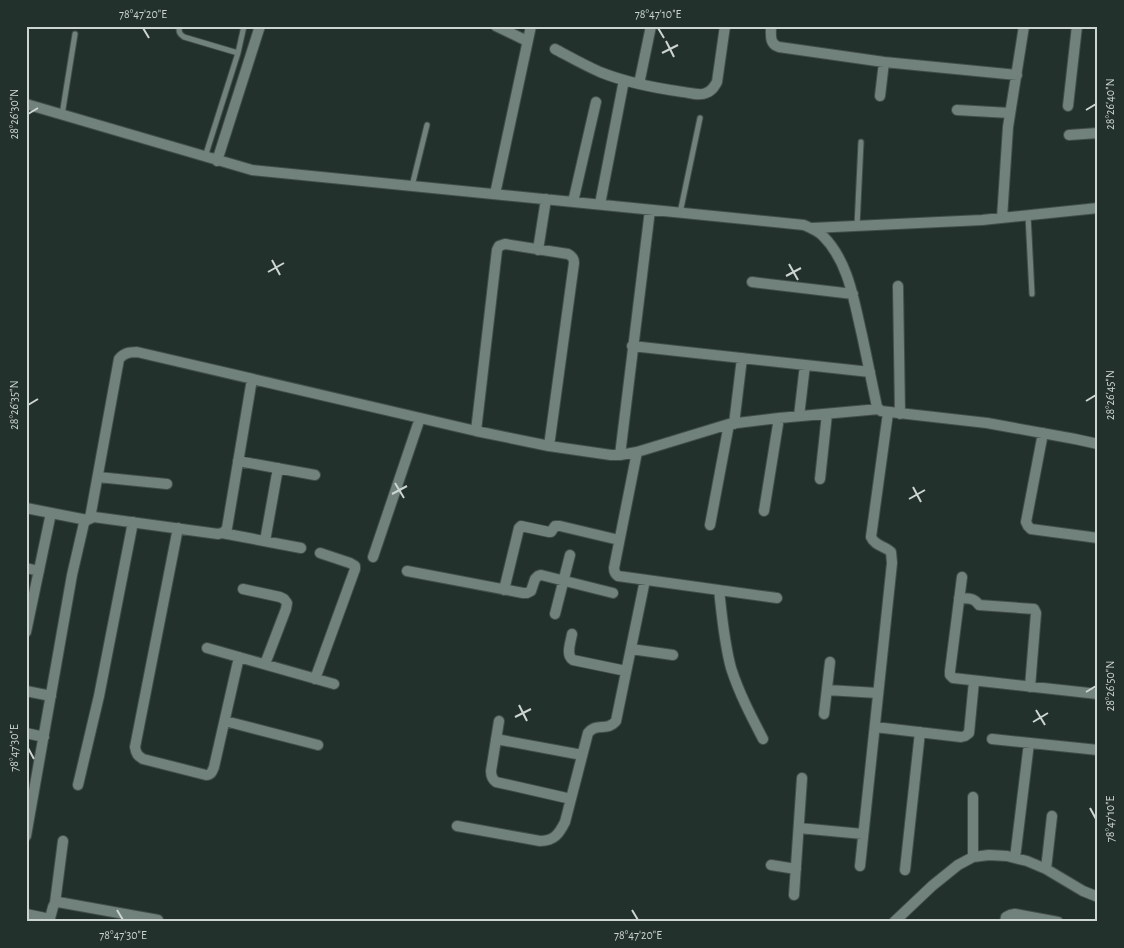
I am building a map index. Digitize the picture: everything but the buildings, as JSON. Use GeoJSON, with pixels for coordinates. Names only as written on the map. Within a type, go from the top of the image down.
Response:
{"type":"FeatureCollection","features":[{"type":"Feature","properties":{"kind":"street"},"geometry":{"type":"LineString","coordinates":[[217,161],[260,26]]}},
{"type":"Feature","properties":{"kind":"street"},"geometry":{"type":"LineString","coordinates":[[496,26],[527,41]]}},
{"type":"Feature","properties":{"kind":"street"},"geometry":{"type":"LineString","coordinates":[[495,194],[530,26]]}},
{"type":"Feature","properties":{"kind":"street"},"geometry":{"type":"LineString","coordinates":[[639,84],[651,26]]}},
{"type":"Feature","properties":{"kind":"street"},"geometry":{"type":"LineString","coordinates":[[555,48],[600,72],[624,80],[666,90],[704,94],[710,92],[717,82],[725,26]]}},
{"type":"Feature","properties":{"kind":"street"},"geometry":{"type":"LineString","coordinates":[[771,26],[771,43],[774,46],[884,62],[1016,75]]}},
{"type":"Feature","properties":{"kind":"street"},"geometry":{"type":"LineString","coordinates":[[1002,218],[1008,127],[1024,26]]}},
{"type":"Feature","properties":{"kind":"street"},"geometry":{"type":"LineString","coordinates":[[1068,106],[1077,26]]}},
{"type":"Feature","properties":{"kind":"street"},"geometry":{"type":"LineString","coordinates":[[880,96],[884,62]]}},
{"type":"Feature","properties":{"kind":"street"},"geometry":{"type":"LineString","coordinates":[[600,204],[624,80]]}},
{"type":"Feature","properties":{"kind":"street"},"geometry":{"type":"LineString","coordinates":[[573,202],[596,102]]}},
{"type":"Feature","properties":{"kind":"street"},"geometry":{"type":"LineString","coordinates":[[26,104],[252,170],[804,225],[823,235],[840,261],[853,294],[877,407],[883,411]]}},
{"type":"Feature","properties":{"kind":"street"},"geometry":{"type":"LineString","coordinates":[[957,110],[1010,113]]}},
{"type":"Feature","properties":{"kind":"street"},"geometry":{"type":"LineString","coordinates":[[1070,135],[1098,133]]}},
{"type":"Feature","properties":{"kind":"street"},"geometry":{"type":"LineString","coordinates":[[538,250],[546,199]]}},
{"type":"Feature","properties":{"kind":"street"},"geometry":{"type":"LineString","coordinates":[[812,228],[982,220],[1098,208]]}},
{"type":"Feature","properties":{"kind":"street"},"geometry":{"type":"LineString","coordinates":[[620,455],[650,210]]}},
{"type":"Feature","properties":{"kind":"street"},"geometry":{"type":"LineString","coordinates":[[476,431],[499,246],[504,244],[568,254],[574,259],[549,446]]}},
{"type":"Feature","properties":{"kind":"street"},"geometry":{"type":"LineString","coordinates":[[752,282],[853,294]]}},
{"type":"Feature","properties":{"kind":"street"},"geometry":{"type":"LineString","coordinates":[[898,286],[900,414]]}},
{"type":"Feature","properties":{"kind":"street"},"geometry":{"type":"LineString","coordinates":[[632,346],[870,372]]}},
{"type":"Feature","properties":{"kind":"street"},"geometry":{"type":"LineString","coordinates":[[26,836],[82,527],[88,519],[98,477],[119,359],[122,355],[129,352],[252,378],[476,431],[549,446],[611,455],[637,452],[731,424],[799,416],[883,411],[987,423],[1075,438],[1098,444]]}},
{"type":"Feature","properties":{"kind":"street"},"geometry":{"type":"LineString","coordinates":[[710,525],[731,424],[742,358]]}},
{"type":"Feature","properties":{"kind":"street"},"geometry":{"type":"LineString","coordinates":[[799,416],[805,365]]}},
{"type":"Feature","properties":{"kind":"street"},"geometry":{"type":"LineString","coordinates":[[222,533],[227,528],[252,378]]}},
{"type":"Feature","properties":{"kind":"street"},"geometry":{"type":"LineString","coordinates":[[860,866],[892,563],[892,552],[877,544],[870,537],[883,411]]}},
{"type":"Feature","properties":{"kind":"street"},"geometry":{"type":"LineString","coordinates":[[820,479],[827,414]]}},
{"type":"Feature","properties":{"kind":"street"},"geometry":{"type":"LineString","coordinates":[[373,557],[420,418]]}},
{"type":"Feature","properties":{"kind":"street"},"geometry":{"type":"LineString","coordinates":[[764,511],[779,418]]}},
{"type":"Feature","properties":{"kind":"street"},"geometry":{"type":"LineString","coordinates":[[1042,433],[1026,522],[1028,526],[1031,529],[1098,538]]}},
{"type":"Feature","properties":{"kind":"street"},"geometry":{"type":"LineString","coordinates":[[637,452],[614,572],[618,576],[777,598]]}},
{"type":"Feature","properties":{"kind":"street"},"geometry":{"type":"LineString","coordinates":[[238,461],[315,475]]}},
{"type":"Feature","properties":{"kind":"street"},"geometry":{"type":"LineString","coordinates":[[265,541],[278,468]]}},
{"type":"Feature","properties":{"kind":"street"},"geometry":{"type":"LineString","coordinates":[[98,477],[167,484]]}},
{"type":"Feature","properties":{"kind":"street"},"geometry":{"type":"LineString","coordinates":[[26,508],[88,519],[133,522],[222,533],[300,548]]}},
{"type":"Feature","properties":{"kind":"street"},"geometry":{"type":"LineString","coordinates":[[26,631],[51,513]]}},
{"type":"Feature","properties":{"kind":"street"},"geometry":{"type":"LineString","coordinates":[[78,785],[99,696],[133,522]]}},
{"type":"Feature","properties":{"kind":"street"},"geometry":{"type":"LineString","coordinates":[[504,590],[521,526],[552,532],[555,526],[560,526],[620,540]]}},
{"type":"Feature","properties":{"kind":"street"},"geometry":{"type":"LineString","coordinates":[[178,528],[135,747],[138,756],[143,759],[209,775],[214,767],[240,657]]}},
{"type":"Feature","properties":{"kind":"street"},"geometry":{"type":"LineString","coordinates":[[315,679],[355,569],[355,566],[350,563],[320,553]]}},
{"type":"Feature","properties":{"kind":"street"},"geometry":{"type":"LineString","coordinates":[[556,614],[570,555]]}},
{"type":"Feature","properties":{"kind":"street"},"geometry":{"type":"LineString","coordinates":[[26,568],[39,571]]}},
{"type":"Feature","properties":{"kind":"street"},"geometry":{"type":"LineString","coordinates":[[407,571],[527,593],[531,592],[535,579],[541,575],[613,593]]}},
{"type":"Feature","properties":{"kind":"street"},"geometry":{"type":"LineString","coordinates":[[962,577],[950,676],[974,681],[1098,694]]}},
{"type":"Feature","properties":{"kind":"street"},"geometry":{"type":"LineString","coordinates":[[457,826],[540,841],[547,841],[560,833],[565,822],[588,733],[591,729],[607,727],[616,721],[645,580]]}},
{"type":"Feature","properties":{"kind":"street"},"geometry":{"type":"LineString","coordinates":[[243,589],[284,599],[287,603],[265,664]]}},
{"type":"Feature","properties":{"kind":"street"},"geometry":{"type":"LineString","coordinates":[[719,590],[723,629],[731,668],[745,705],[763,739]]}},
{"type":"Feature","properties":{"kind":"street"},"geometry":{"type":"LineString","coordinates":[[959,598],[974,599],[979,605],[1034,608],[1036,613],[1030,687]]}},
{"type":"Feature","properties":{"kind":"street"},"geometry":{"type":"LineString","coordinates":[[572,634],[568,655],[570,658],[626,671]]}},
{"type":"Feature","properties":{"kind":"street"},"geometry":{"type":"LineString","coordinates":[[206,648],[334,684]]}},
{"type":"Feature","properties":{"kind":"street"},"geometry":{"type":"LineString","coordinates":[[631,649],[674,655]]}},
{"type":"Feature","properties":{"kind":"street"},"geometry":{"type":"LineString","coordinates":[[824,714],[830,662]]}},
{"type":"Feature","properties":{"kind":"street"},"geometry":{"type":"LineString","coordinates":[[875,727],[965,736],[969,732],[974,681]]}},
{"type":"Feature","properties":{"kind":"street"},"geometry":{"type":"LineString","coordinates":[[827,690],[878,693]]}},
{"type":"Feature","properties":{"kind":"street"},"geometry":{"type":"LineString","coordinates":[[26,691],[51,696]]}},
{"type":"Feature","properties":{"kind":"street"},"geometry":{"type":"LineString","coordinates":[[225,721],[318,745]]}},
{"type":"Feature","properties":{"kind":"street"},"geometry":{"type":"LineString","coordinates":[[499,721],[491,771],[493,779],[496,782],[571,799]]}},
{"type":"Feature","properties":{"kind":"street"},"geometry":{"type":"LineString","coordinates":[[26,732],[44,738]]}},
{"type":"Feature","properties":{"kind":"street"},"geometry":{"type":"LineString","coordinates":[[905,870],[920,732]]}},
{"type":"Feature","properties":{"kind":"street"},"geometry":{"type":"LineString","coordinates":[[496,739],[582,755]]}},
{"type":"Feature","properties":{"kind":"street"},"geometry":{"type":"LineString","coordinates":[[992,739],[1098,750]]}},
{"type":"Feature","properties":{"kind":"street"},"geometry":{"type":"LineString","coordinates":[[1015,858],[1029,743]]}},
{"type":"Feature","properties":{"kind":"street"},"geometry":{"type":"LineString","coordinates":[[794,895],[802,778]]}},
{"type":"Feature","properties":{"kind":"street"},"geometry":{"type":"LineString","coordinates":[[973,797],[973,857]]}},
{"type":"Feature","properties":{"kind":"street"},"geometry":{"type":"LineString","coordinates":[[1046,869],[1052,816]]}},
{"type":"Feature","properties":{"kind":"street"},"geometry":{"type":"LineString","coordinates":[[799,828],[863,834]]}},
{"type":"Feature","properties":{"kind":"street"},"geometry":{"type":"LineString","coordinates":[[26,914],[50,920],[55,903],[63,841]]}},
{"type":"Feature","properties":{"kind":"street"},"geometry":{"type":"LineString","coordinates":[[894,922],[932,886],[958,865],[973,857],[989,855],[1028,861],[1046,869],[1083,891],[1098,897]]}},
{"type":"Feature","properties":{"kind":"street"},"geometry":{"type":"LineString","coordinates":[[771,865],[796,869]]}},
{"type":"Feature","properties":{"kind":"street"},"geometry":{"type":"LineString","coordinates":[[55,903],[158,920]]}},
{"type":"Feature","properties":{"kind":"street"},"geometry":{"type":"LineString","coordinates":[[1005,922],[1006,917],[1015,914],[1058,922]]}},
{"type":"Feature","properties":{"kind":"lane"},"geometry":{"type":"LineString","coordinates":[[179,26],[179,31],[184,37],[238,53]]}},
{"type":"Feature","properties":{"kind":"lane"},"geometry":{"type":"LineString","coordinates":[[205,157],[238,53],[244,26]]}},
{"type":"Feature","properties":{"kind":"lane"},"geometry":{"type":"LineString","coordinates":[[62,115],[75,34]]}},
{"type":"Feature","properties":{"kind":"lane"},"geometry":{"type":"LineString","coordinates":[[680,213],[700,118]]}},
{"type":"Feature","properties":{"kind":"lane"},"geometry":{"type":"LineString","coordinates":[[412,186],[427,125]]}},
{"type":"Feature","properties":{"kind":"lane"},"geometry":{"type":"LineString","coordinates":[[857,226],[860,142]]}},
{"type":"Feature","properties":{"kind":"lane"},"geometry":{"type":"LineString","coordinates":[[1028,215],[1032,294]]}}]}
